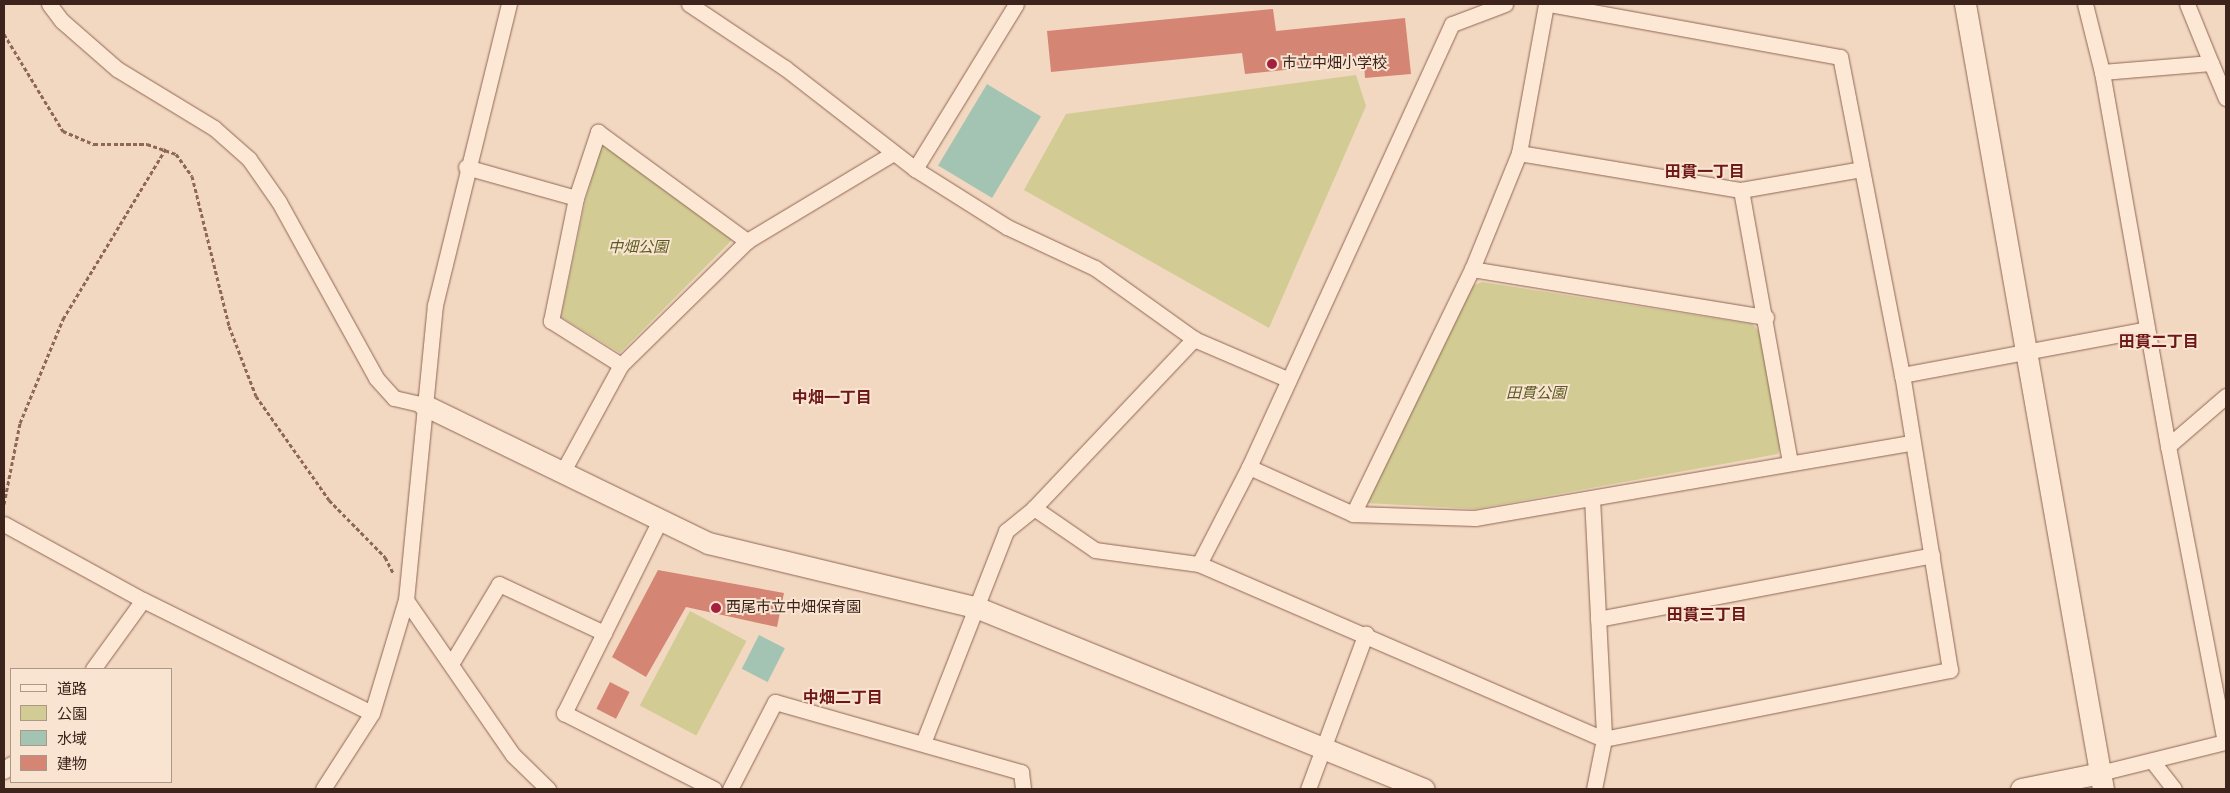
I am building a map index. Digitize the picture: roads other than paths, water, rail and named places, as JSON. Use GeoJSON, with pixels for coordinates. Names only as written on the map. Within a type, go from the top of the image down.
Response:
{"type":"FeatureCollection","features":[{"type":"Feature","properties":{"kind":"street"},"geometry":{"type":"LineString","coordinates":[[48,4],[62,21],[117,69],[206,123],[249,160],[280,202],[376,378],[394,398],[424,405],[708,543],[978,608],[1322,750],[1424,789]]}},
{"type":"Feature","properties":{"kind":"street"},"geometry":{"type":"LineString","coordinates":[[323,789],[372,712],[406,600],[434,305],[466,167],[508,4]]}},
{"type":"Feature","properties":{"kind":"street"},"geometry":{"type":"LineString","coordinates":[[689,4],[785,68],[892,154],[1007,227],[1095,268],[1194,340],[1289,380]]}},
{"type":"Feature","properties":{"kind":"street"},"geometry":{"type":"LineString","coordinates":[[915,169],[1016,4]]}},
{"type":"Feature","properties":{"kind":"street"},"geometry":{"type":"LineString","coordinates":[[1199,564],[1249,468],[1452,24],[1505,4]]}},
{"type":"Feature","properties":{"kind":"street"},"geometry":{"type":"LineString","coordinates":[[1034,508],[1095,550],[1199,564],[1366,634],[1604,738],[1950,670],[1932,555],[1911,443],[1902,375],[1840,57],[1548,4],[1519,153],[1472,269],[1353,514]]}},
{"type":"Feature","properties":{"kind":"street"},"geometry":{"type":"LineString","coordinates":[[1965,4],[2024,354],[2102,781]]}},
{"type":"Feature","properties":{"kind":"street"},"geometry":{"type":"LineString","coordinates":[[2021,789],[2102,781],[2153,762],[2225,742],[2168,446],[2102,72],[2085,4]]}},
{"type":"Feature","properties":{"kind":"street"},"geometry":{"type":"LineString","coordinates":[[2187,4],[2226,98]]}},
{"type":"Feature","properties":{"kind":"street"},"geometry":{"type":"LineString","coordinates":[[2102,72],[2211,64]]}},
{"type":"Feature","properties":{"kind":"street"},"geometry":{"type":"LineString","coordinates":[[621,365],[551,321],[576,198],[598,132],[747,240]]}},
{"type":"Feature","properties":{"kind":"street"},"geometry":{"type":"LineString","coordinates":[[1519,153],[1741,190],[1861,169]]}},
{"type":"Feature","properties":{"kind":"street"},"geometry":{"type":"LineString","coordinates":[[562,473],[621,365],[747,240],[892,154]]}},
{"type":"Feature","properties":{"kind":"street"},"geometry":{"type":"LineString","coordinates":[[466,167],[576,198]]}},
{"type":"Feature","properties":{"kind":"street"},"geometry":{"type":"LineString","coordinates":[[1741,190],[1766,317],[1790,461]]}},
{"type":"Feature","properties":{"kind":"street"},"geometry":{"type":"LineString","coordinates":[[1472,269],[1766,317]]}},
{"type":"Feature","properties":{"kind":"street"},"geometry":{"type":"LineString","coordinates":[[1902,375],[2024,354],[2147,329]]}},
{"type":"Feature","properties":{"kind":"street"},"geometry":{"type":"LineString","coordinates":[[923,742],[978,608],[1006,531],[1034,508],[1194,340]]}},
{"type":"Feature","properties":{"kind":"street"},"geometry":{"type":"LineString","coordinates":[[2168,446],[2226,396]]}},
{"type":"Feature","properties":{"kind":"street"},"geometry":{"type":"LineString","coordinates":[[1249,468],[1353,514],[1474,518],[1790,461],[1911,443]]}},
{"type":"Feature","properties":{"kind":"street"},"geometry":{"type":"LineString","coordinates":[[1592,498],[1604,738],[1594,789]]}},
{"type":"Feature","properties":{"kind":"street"},"geometry":{"type":"LineString","coordinates":[[660,520],[564,713],[714,789]]}},
{"type":"Feature","properties":{"kind":"street"},"geometry":{"type":"LineString","coordinates":[[4,524],[143,600],[372,712]]}},
{"type":"Feature","properties":{"kind":"street"},"geometry":{"type":"LineString","coordinates":[[1598,619],[1932,555]]}},
{"type":"Feature","properties":{"kind":"street"},"geometry":{"type":"LineString","coordinates":[[451,664],[499,584],[604,633]]}},
{"type":"Feature","properties":{"kind":"street"},"geometry":{"type":"LineString","coordinates":[[95,668],[143,600]]}},
{"type":"Feature","properties":{"kind":"street"},"geometry":{"type":"LineString","coordinates":[[406,600],[513,755],[548,789]]}},
{"type":"Feature","properties":{"kind":"street"},"geometry":{"type":"LineString","coordinates":[[1308,789],[1366,634]]}},
{"type":"Feature","properties":{"kind":"street"},"geometry":{"type":"LineString","coordinates":[[730,789],[775,702],[923,742],[1021,772],[1023,789]]}},
{"type":"Feature","properties":{"kind":"street"},"geometry":{"type":"LineString","coordinates":[[2153,762],[2174,789]]}},
{"type":"Feature","properties":{"kind":"water"},"geometry":{"type":"Polygon","coordinates":[[[987,84],[1041,116],[992,198],[938,165],[987,84]]]}},
{"type":"Feature","properties":{"kind":"water"},"geometry":{"type":"Polygon","coordinates":[[[759,635],[785,648],[768,682],[742,669],[759,635]]]}},
{"type":"Feature","properties":{"kind":"place","name":"市立中畑小学校"},"geometry":{"type":"Point","coordinates":[1272,64]}},
{"type":"Feature","properties":{"kind":"place","name":"西尾市立中畑保育園"},"geometry":{"type":"Point","coordinates":[716,608]}},
{"type":"Feature","properties":{"kind":"district","name":"田貫一丁目"},"geometry":{"type":"Point","coordinates":[1705,172]}},
{"type":"Feature","properties":{"kind":"district","name":"田貫二丁目"},"geometry":{"type":"Point","coordinates":[2159,342]}},
{"type":"Feature","properties":{"kind":"district","name":"中畑一丁目"},"geometry":{"type":"Point","coordinates":[832,398]}},
{"type":"Feature","properties":{"kind":"district","name":"田貫三丁目"},"geometry":{"type":"Point","coordinates":[1707,615]}},
{"type":"Feature","properties":{"kind":"district","name":"中畑二丁目"},"geometry":{"type":"Point","coordinates":[843,698]}},
{"type":"Feature","properties":{"kind":"park label","name":"中畑公園"},"geometry":{"type":"Point","coordinates":[638,248]}},
{"type":"Feature","properties":{"kind":"park label","name":"田貫公園"},"geometry":{"type":"Point","coordinates":[1536,394]}}]}
